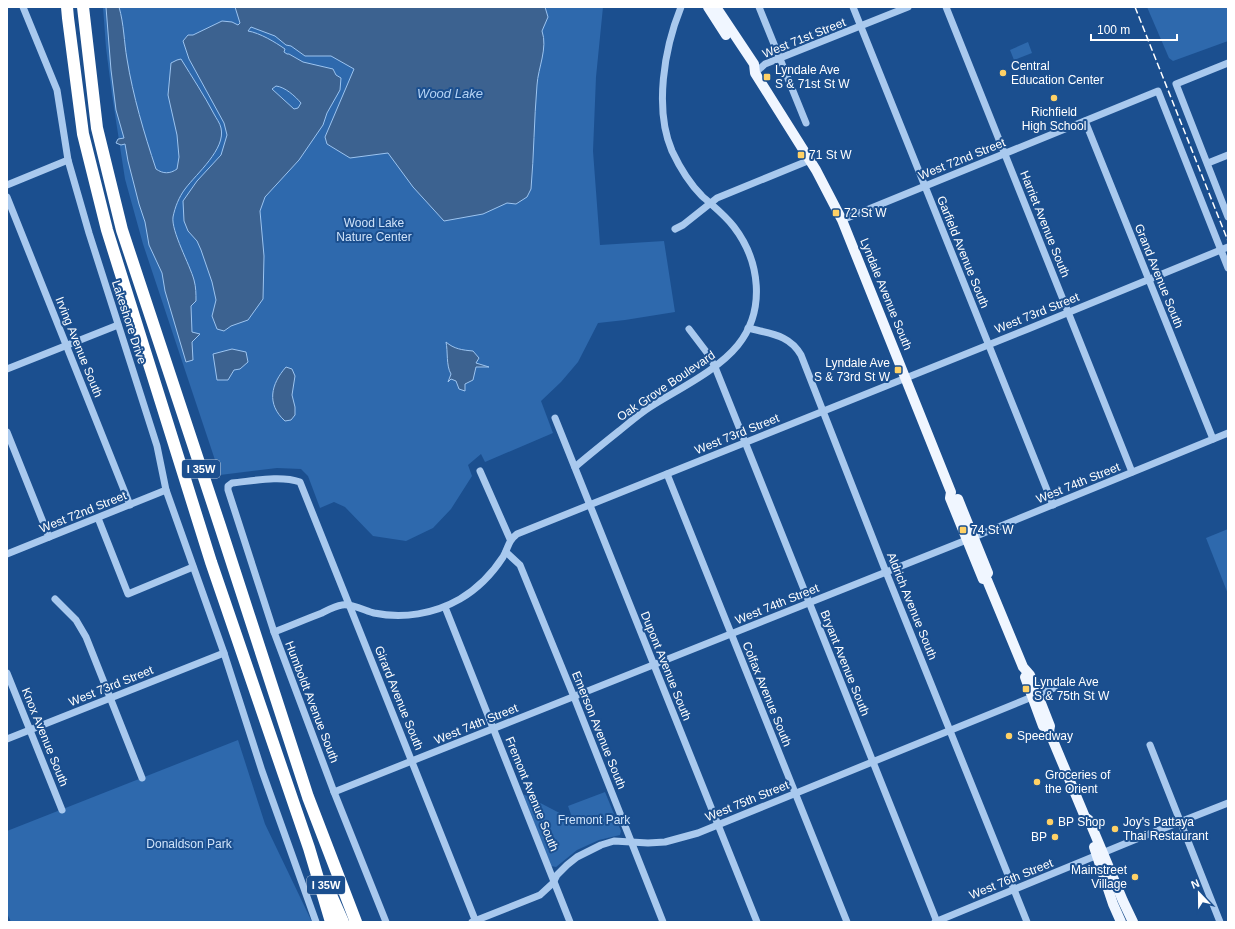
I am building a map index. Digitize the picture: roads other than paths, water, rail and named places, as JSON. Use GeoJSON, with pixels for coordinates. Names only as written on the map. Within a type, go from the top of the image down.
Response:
{"type":"FeatureCollection","features":[{"type":"Feature","properties":{"kind":"highway","name":"I 35W"},"geometry":{"type":"LineString","coordinates":[[67,7],[83,134],[107,230],[212,562],[309,848],[343,922]]}},
{"type":"Feature","properties":{"kind":"highway","name":"I 35W"},"geometry":{"type":"LineString","coordinates":[[83,7],[97,128],[122,230],[308,797],[356,922]]}},
{"type":"Feature","properties":{"kind":"highway"},"geometry":{"type":"LineString","coordinates":[[309,848],[331,922]]}},
{"type":"Feature","properties":{"kind":"main road","name":"Lyndale Avenue South"},"geometry":{"type":"LineString","coordinates":[[708,7],[749,70],[755,73]]}},
{"type":"Feature","properties":{"kind":"main road","name":"Lyndale Avenue South"},"geometry":{"type":"LineString","coordinates":[[716,7],[754,64],[755,73],[810,160],[842,220],[951,492],[956,495],[983,578],[987,580],[1026,671],[1024,677],[1035,695],[1050,726],[1049,731],[1085,817],[1084,822],[1133,922]]}},
{"type":"Feature","properties":{"kind":"main road","name":"Lyndale Avenue South"},"geometry":{"type":"LineString","coordinates":[[1100,854],[1113,904],[1121,922]]}},
{"type":"Feature","properties":{"kind":"street"},"geometry":{"type":"LineString","coordinates":[[7,184],[68,160],[57,90],[23,7]]}},
{"type":"Feature","properties":{"kind":"street","name":"Oak Grove Boulevard"},"geometry":{"type":"LineString","coordinates":[[575,467],[634,418],[715,367],[729,356],[739,344],[748,328],[757,298],[757,283],[754,268],[749,253],[742,240],[734,226],[710,204],[690,182],[679,166],[665,132],[662,113],[662,95],[671,34],[681,7]]}},
{"type":"Feature","properties":{"kind":"street"},"geometry":{"type":"LineString","coordinates":[[759,7],[806,123]]}},
{"type":"Feature","properties":{"kind":"street","name":"Garfield Avenue South"},"geometry":{"type":"LineString","coordinates":[[854,7],[1052,505]]}},
{"type":"Feature","properties":{"kind":"street","name":"West 71st Street"},"geometry":{"type":"LineString","coordinates":[[755,73],[765,64],[908,7]]}},
{"type":"Feature","properties":{"kind":"street","name":"Harriet Avenue South"},"geometry":{"type":"LineString","coordinates":[[946,7],[1132,472]]}},
{"type":"Feature","properties":{"kind":"street"},"geometry":{"type":"LineString","coordinates":[[1228,63],[1176,84],[1228,217]]}},
{"type":"Feature","properties":{"kind":"street","name":"West 72nd Street"},"geometry":{"type":"LineString","coordinates":[[842,220],[1158,91],[1224,249]]}},
{"type":"Feature","properties":{"kind":"street","name":"Grand Avenue South"},"geometry":{"type":"LineString","coordinates":[[1085,121],[1213,439]]}},
{"type":"Feature","properties":{"kind":"street"},"geometry":{"type":"LineString","coordinates":[[1208,163],[1228,155]]}},
{"type":"Feature","properties":{"kind":"street","name":"Lakeshore Drive"},"geometry":{"type":"LineString","coordinates":[[68,160],[88,233],[157,446],[166,490]]}},
{"type":"Feature","properties":{"kind":"street"},"geometry":{"type":"LineString","coordinates":[[675,229],[717,198],[810,160]]}},
{"type":"Feature","properties":{"kind":"street","name":"Irving Avenue South"},"geometry":{"type":"LineString","coordinates":[[7,197],[130,505]]}},
{"type":"Feature","properties":{"kind":"street"},"geometry":{"type":"LineString","coordinates":[[1224,249],[1228,268]]}},
{"type":"Feature","properties":{"kind":"street","name":"West 73rd Street"},"geometry":{"type":"LineString","coordinates":[[510,539],[517,534],[1069,313],[1148,279],[1224,249]]}},
{"type":"Feature","properties":{"kind":"street"},"geometry":{"type":"LineString","coordinates":[[7,369],[118,325]]}},
{"type":"Feature","properties":{"kind":"street","name":"Aldrich Avenue South"},"geometry":{"type":"LineString","coordinates":[[748,328],[786,338],[801,355],[886,572],[1027,922]]}},
{"type":"Feature","properties":{"kind":"street","name":"Bryant Avenue South"},"geometry":{"type":"LineString","coordinates":[[689,329],[708,354],[715,367],[936,922]]}},
{"type":"Feature","properties":{"kind":"street","name":"Dupont Avenue South"},"geometry":{"type":"LineString","coordinates":[[555,418],[757,922]]}},
{"type":"Feature","properties":{"kind":"street"},"geometry":{"type":"LineString","coordinates":[[7,432],[49,537]]}},
{"type":"Feature","properties":{"kind":"street","name":"West 74th Street"},"geometry":{"type":"LineString","coordinates":[[334,792],[809,603],[1228,433]]}},
{"type":"Feature","properties":{"kind":"street"},"geometry":{"type":"LineString","coordinates":[[274,632],[342,604],[375,613],[410,615],[445,607],[461,599],[475,589],[488,577],[499,563],[506,552],[510,539],[480,470]]}},
{"type":"Feature","properties":{"kind":"street","name":"Colfax Avenue South"},"geometry":{"type":"LineString","coordinates":[[667,474],[847,922]]}},
{"type":"Feature","properties":{"kind":"street","name":"Girard Avenue South"},"geometry":{"type":"LineString","coordinates":[[228,486],[232,483],[281,479],[292,479],[300,482],[351,606],[475,922]]}},
{"type":"Feature","properties":{"kind":"street","name":"Humboldt Avenue South"},"geometry":{"type":"LineString","coordinates":[[228,486],[228,490],[274,632],[334,792],[386,922]]}},
{"type":"Feature","properties":{"kind":"street"},"geometry":{"type":"LineString","coordinates":[[166,490],[224,653],[262,771],[316,922]]}},
{"type":"Feature","properties":{"kind":"street","name":"West 72nd Street"},"geometry":{"type":"LineString","coordinates":[[7,554],[166,490]]}},
{"type":"Feature","properties":{"kind":"street"},"geometry":{"type":"LineString","coordinates":[[98,518],[128,594],[193,567]]}},
{"type":"Feature","properties":{"kind":"street","name":"Emerson Avenue South"},"geometry":{"type":"LineString","coordinates":[[506,552],[520,565],[663,922]]}},
{"type":"Feature","properties":{"kind":"street"},"geometry":{"type":"LineString","coordinates":[[55,599],[76,620],[86,637],[142,778]]}},
{"type":"Feature","properties":{"kind":"street","name":"Fremont Avenue South"},"geometry":{"type":"LineString","coordinates":[[445,607],[570,922]]}},
{"type":"Feature","properties":{"kind":"street","name":"West 73rd Street"},"geometry":{"type":"LineString","coordinates":[[7,739],[224,653]]}},
{"type":"Feature","properties":{"kind":"street","name":"Knox Avenue South"},"geometry":{"type":"LineString","coordinates":[[7,673],[62,810]]}},
{"type":"Feature","properties":{"kind":"street","name":"West 75th Street"},"geometry":{"type":"LineString","coordinates":[[475,922],[532,899],[547,890],[566,865],[589,850],[601,845],[614,841],[648,843],[665,842],[682,838],[718,825],[1054,688]]}},
{"type":"Feature","properties":{"kind":"street"},"geometry":{"type":"LineString","coordinates":[[1150,745],[1220,922]]}},
{"type":"Feature","properties":{"kind":"street","name":"West 76th Street"},"geometry":{"type":"LineString","coordinates":[[936,922],[1134,840],[1228,803]]}},
{"type":"Feature","properties":{"kind":"water"},"geometry":{"type":"Polygon","coordinates":[[[106,7],[119,7],[132,87],[156,169],[166,173],[174,171],[177,169],[179,157],[177,135],[168,95],[171,63],[181,59],[219,122],[221,128],[219,144],[215,152],[183,192],[173,217],[175,231],[195,285],[196,301],[191,306],[192,332],[200,334],[192,342],[193,360],[186,362],[165,291],[162,273],[149,245],[145,222],[139,204],[125,144],[121,145],[116,143],[118,139],[124,138],[116,110],[106,7]]]}},
{"type":"Feature","properties":{"kind":"water","name":"Wood Lake"},"geometry":{"type":"Polygon","coordinates":[[[235,7],[545,7],[548,17],[542,31],[544,44],[537,85],[531,189],[527,197],[516,204],[507,203],[483,214],[444,221],[413,187],[388,153],[350,158],[327,144],[325,137],[354,69],[331,56],[305,56],[291,46],[286,45],[275,36],[251,27],[248,31],[272,41],[285,49],[284,52],[287,54],[303,62],[333,69],[336,75],[341,78],[340,90],[327,113],[323,125],[299,160],[265,197],[260,211],[264,256],[263,299],[248,320],[231,326],[224,331],[217,329],[212,316],[216,300],[212,282],[197,241],[188,231],[184,221],[183,201],[197,181],[221,155],[227,135],[224,123],[189,59],[183,41],[188,35],[193,35],[222,21],[232,22],[238,25],[240,23],[235,7]],[[276,86],[272,89],[294,109],[298,108],[301,103],[290,92],[276,86]]]}},
{"type":"Feature","properties":{"kind":"water"},"geometry":{"type":"Polygon","coordinates":[[[446,342],[458,349],[473,351],[479,358],[476,363],[489,367],[476,367],[473,380],[465,384],[465,391],[459,389],[456,381],[451,379],[448,382],[451,374],[448,367],[446,342]]]}},
{"type":"Feature","properties":{"kind":"water"},"geometry":{"type":"Polygon","coordinates":[[[232,349],[246,352],[248,362],[240,369],[234,370],[228,380],[217,380],[213,354],[232,349]]]}},
{"type":"Feature","properties":{"kind":"water"},"geometry":{"type":"Polygon","coordinates":[[[286,367],[292,369],[295,376],[292,395],[295,415],[291,420],[285,421],[275,408],[273,394],[277,380],[286,367]]]}},
{"type":"Feature","properties":{"kind":"railway"},"geometry":{"type":"LineString","coordinates":[[1135,7],[1228,241]]}},
{"type":"Feature","properties":{"kind":"place","name":"Central Education Center"},"geometry":{"type":"Point","coordinates":[1003,73]}},
{"type":"Feature","properties":{"kind":"place","name":"Lyndale Ave S & 71st St W"},"geometry":{"type":"Point","coordinates":[767,77]}},
{"type":"Feature","properties":{"kind":"place","name":"Richfield High School"},"geometry":{"type":"Point","coordinates":[1054,98]}},
{"type":"Feature","properties":{"kind":"place","name":"71 St W"},"geometry":{"type":"Point","coordinates":[801,155]}},
{"type":"Feature","properties":{"kind":"place","name":"72 St W"},"geometry":{"type":"Point","coordinates":[836,213]}},
{"type":"Feature","properties":{"kind":"place","name":"Lyndale Ave S & 73rd St W"},"geometry":{"type":"Point","coordinates":[898,370]}},
{"type":"Feature","properties":{"kind":"place","name":"74 St W"},"geometry":{"type":"Point","coordinates":[963,530]}},
{"type":"Feature","properties":{"kind":"place","name":"Lyndale Ave S & 75th St W"},"geometry":{"type":"Point","coordinates":[1026,689]}},
{"type":"Feature","properties":{"kind":"place","name":"Speedway"},"geometry":{"type":"Point","coordinates":[1009,736]}},
{"type":"Feature","properties":{"kind":"place","name":"Groceries of the Orient"},"geometry":{"type":"Point","coordinates":[1037,782]}},
{"type":"Feature","properties":{"kind":"place","name":"BP Shop"},"geometry":{"type":"Point","coordinates":[1050,822]}},
{"type":"Feature","properties":{"kind":"place","name":"Joy's Pattaya Thai Restaurant"},"geometry":{"type":"Point","coordinates":[1115,829]}},
{"type":"Feature","properties":{"kind":"place","name":"BP"},"geometry":{"type":"Point","coordinates":[1055,837]}},
{"type":"Feature","properties":{"kind":"place","name":"Mainstreet Village"},"geometry":{"type":"Point","coordinates":[1135,877]}},
{"type":"Feature","properties":{"kind":"park label","name":"Wood Lake Nature Center"},"geometry":{"type":"Point","coordinates":[374,230]}},
{"type":"Feature","properties":{"kind":"park label","name":"Fremont Park"},"geometry":{"type":"Point","coordinates":[594,820]}},
{"type":"Feature","properties":{"kind":"park label","name":"Donaldson Park"},"geometry":{"type":"Point","coordinates":[189,844]}}]}
